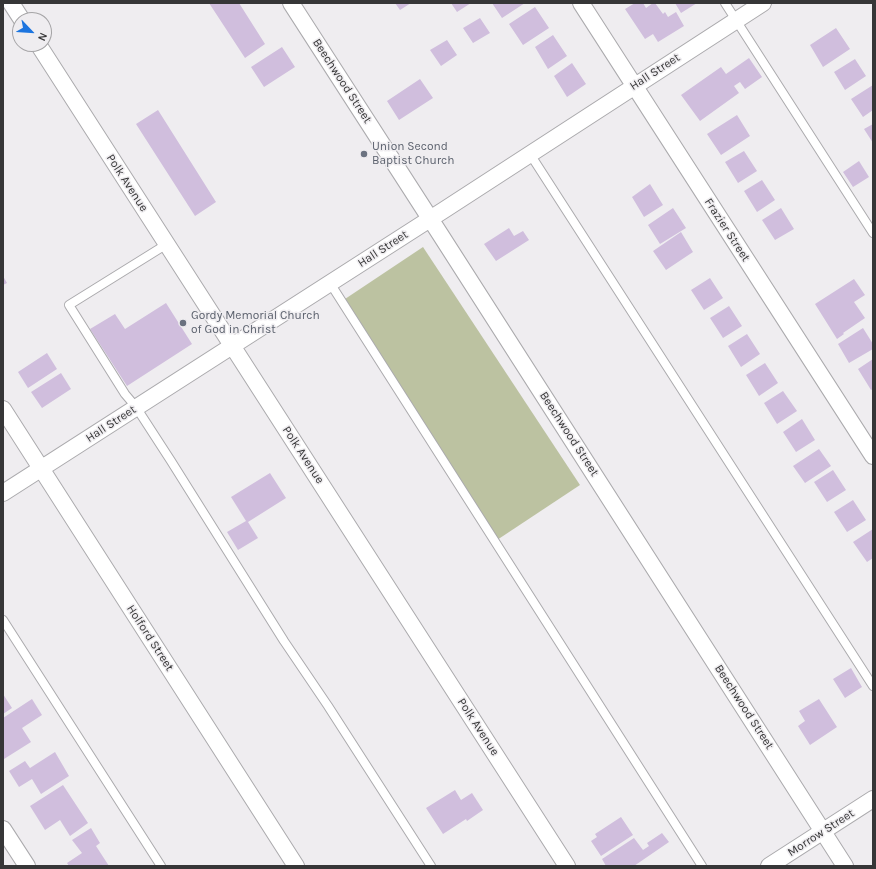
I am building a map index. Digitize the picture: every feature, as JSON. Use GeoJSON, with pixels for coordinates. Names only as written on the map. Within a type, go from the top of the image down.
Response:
{"type":"FeatureCollection","features":[{"type":"Feature","properties":{"kind":"street"},"geometry":{"type":"LineString","coordinates":[[11,3],[17,12]]}},
{"type":"Feature","properties":{"kind":"street","name":"Beechwood Street"},"geometry":{"type":"LineString","coordinates":[[291,3],[845,866]]}},
{"type":"Feature","properties":{"kind":"street","name":"Frazier Street"},"geometry":{"type":"LineString","coordinates":[[581,3],[873,456]]}},
{"type":"Feature","properties":{"kind":"street","name":"Hall Street"},"geometry":{"type":"LineString","coordinates":[[3,493],[763,3]]}},
{"type":"Feature","properties":{"kind":"street","name":"Polk Avenue"},"geometry":{"type":"LineString","coordinates":[[43,52],[567,866]]}},
{"type":"Feature","properties":{"kind":"street","name":"Holford Street"},"geometry":{"type":"LineString","coordinates":[[3,409],[296,866]]}},
{"type":"Feature","properties":{"kind":"street","name":"Morrow Street"},"geometry":{"type":"LineString","coordinates":[[769,866],[873,800]]}},
{"type":"Feature","properties":{"kind":"street"},"geometry":{"type":"LineString","coordinates":[[3,829],[26,866]]}},
{"type":"Feature","properties":{"kind":"lane"},"geometry":{"type":"LineString","coordinates":[[725,3],[873,233]]}},
{"type":"Feature","properties":{"kind":"lane"},"geometry":{"type":"LineString","coordinates":[[530,154],[873,686]]}},
{"type":"Feature","properties":{"kind":"lane"},"geometry":{"type":"LineString","coordinates":[[167,244],[69,305],[125,394],[136,407],[171,461],[284,641],[328,706],[431,866]]}},
{"type":"Feature","properties":{"kind":"lane"},"geometry":{"type":"LineString","coordinates":[[330,283],[702,866]]}},
{"type":"Feature","properties":{"kind":"lane"},"geometry":{"type":"LineString","coordinates":[[3,620],[161,866]]}},
{"type":"Feature","properties":{"kind":"green space"},"geometry":{"type":"Polygon","coordinates":[[[423,247],[580,485],[497,540],[339,303],[423,247]]]}},
{"type":"Feature","properties":{"kind":"building"},"geometry":{"type":"Polygon","coordinates":[[[209,3],[239,3],[265,44],[245,58],[209,3]]]}},
{"type":"Feature","properties":{"kind":"building"},"geometry":{"type":"Polygon","coordinates":[[[395,3],[411,3],[400,10],[395,3]]]}},
{"type":"Feature","properties":{"kind":"building"},"geometry":{"type":"Polygon","coordinates":[[[451,3],[471,3],[457,12],[451,3]]]}},
{"type":"Feature","properties":{"kind":"building"},"geometry":{"type":"Polygon","coordinates":[[[492,3],[525,3],[502,18],[492,3]]]}},
{"type":"Feature","properties":{"kind":"building"},"geometry":{"type":"Polygon","coordinates":[[[635,3],[643,3],[646,8],[655,3],[663,14],[665,12],[668,17],[676,12],[684,26],[658,42],[653,34],[645,39],[625,9],[635,3]]]}},
{"type":"Feature","properties":{"kind":"building"},"geometry":{"type":"Polygon","coordinates":[[[675,3],[697,3],[681,13],[675,3]]]}},
{"type":"Feature","properties":{"kind":"building"},"geometry":{"type":"Polygon","coordinates":[[[535,7],[549,28],[523,45],[509,24],[535,7]]]}},
{"type":"Feature","properties":{"kind":"building"},"geometry":{"type":"Polygon","coordinates":[[[480,18],[490,33],[473,43],[463,28],[480,18]]]}},
{"type":"Feature","properties":{"kind":"building"},"geometry":{"type":"Polygon","coordinates":[[[836,28],[850,49],[823,67],[810,45],[836,28]]]}},
{"type":"Feature","properties":{"kind":"building"},"geometry":{"type":"Polygon","coordinates":[[[553,35],[567,56],[548,69],[535,47],[553,35]]]}},
{"type":"Feature","properties":{"kind":"building"},"geometry":{"type":"Polygon","coordinates":[[[447,40],[457,55],[441,66],[430,50],[447,40]]]}},
{"type":"Feature","properties":{"kind":"building"},"geometry":{"type":"Polygon","coordinates":[[[282,47],[295,67],[264,87],[251,67],[282,47]]]}},
{"type":"Feature","properties":{"kind":"building"},"geometry":{"type":"Polygon","coordinates":[[[749,58],[762,77],[745,89],[740,82],[734,86],[739,93],[700,121],[681,95],[721,67],[726,74],[749,58]]]}},
{"type":"Feature","properties":{"kind":"building"},"geometry":{"type":"Polygon","coordinates":[[[855,59],[866,76],[845,90],[834,72],[855,59]]]}},
{"type":"Feature","properties":{"kind":"building"},"geometry":{"type":"Polygon","coordinates":[[[572,63],[586,84],[567,97],[554,76],[572,63]]]}},
{"type":"Feature","properties":{"kind":"building"},"geometry":{"type":"Polygon","coordinates":[[[420,79],[433,98],[399,120],[387,101],[420,79]]]}},
{"type":"Feature","properties":{"kind":"building"},"geometry":{"type":"Polygon","coordinates":[[[873,85],[873,110],[863,117],[851,99],[873,85]]]}},
{"type":"Feature","properties":{"kind":"building"},"geometry":{"type":"Polygon","coordinates":[[[158,110],[216,202],[195,216],[136,124],[158,110]]]}},
{"type":"Feature","properties":{"kind":"building"},"geometry":{"type":"Polygon","coordinates":[[[737,115],[750,136],[721,155],[707,134],[737,115]]]}},
{"type":"Feature","properties":{"kind":"building"},"geometry":{"type":"Polygon","coordinates":[[[873,124],[873,143],[864,129],[873,124]]]}},
{"type":"Feature","properties":{"kind":"building"},"geometry":{"type":"Polygon","coordinates":[[[744,151],[757,171],[738,183],[725,162],[744,151]]]}},
{"type":"Feature","properties":{"kind":"building"},"geometry":{"type":"Polygon","coordinates":[[[859,161],[869,177],[853,187],[843,172],[859,161]]]}},
{"type":"Feature","properties":{"kind":"building"},"geometry":{"type":"Polygon","coordinates":[[[762,180],[775,200],[757,212],[744,191],[762,180]]]}},
{"type":"Feature","properties":{"kind":"building"},"geometry":{"type":"Polygon","coordinates":[[[650,184],[663,205],[644,217],[632,197],[650,184]]]}},
{"type":"Feature","properties":{"kind":"building"},"geometry":{"type":"Polygon","coordinates":[[[673,208],[686,228],[660,244],[648,225],[673,208]]]}},
{"type":"Feature","properties":{"kind":"building"},"geometry":{"type":"Polygon","coordinates":[[[781,208],[794,229],[775,240],[762,220],[781,208]]]}},
{"type":"Feature","properties":{"kind":"building"},"geometry":{"type":"Polygon","coordinates":[[[509,228],[514,236],[523,231],[529,240],[496,261],[484,244],[509,228]]]}},
{"type":"Feature","properties":{"kind":"building"},"geometry":{"type":"Polygon","coordinates":[[[681,232],[693,252],[666,270],[653,251],[681,232]]]}},
{"type":"Feature","properties":{"kind":"building"},"geometry":{"type":"Polygon","coordinates":[[[3,276],[7,283],[3,285],[3,276]]]}},
{"type":"Feature","properties":{"kind":"building"},"geometry":{"type":"Polygon","coordinates":[[[710,278],[723,298],[704,310],[691,290],[710,278]]]}},
{"type":"Feature","properties":{"kind":"building"},"geometry":{"type":"Polygon","coordinates":[[[854,279],[865,295],[854,302],[865,318],[837,339],[815,304],[854,279]]]}},
{"type":"Feature","properties":{"kind":"building"},"geometry":{"type":"Polygon","coordinates":[[[166,303],[192,344],[127,386],[90,329],[115,314],[125,329],[166,303]]]}},
{"type":"Feature","properties":{"kind":"building"},"geometry":{"type":"Polygon","coordinates":[[[729,306],[742,326],[723,338],[710,318],[729,306]]]}},
{"type":"Feature","properties":{"kind":"building"},"geometry":{"type":"Polygon","coordinates":[[[863,328],[873,344],[873,349],[849,363],[838,344],[863,328]]]}},
{"type":"Feature","properties":{"kind":"building"},"geometry":{"type":"Polygon","coordinates":[[[747,334],[760,354],[741,367],[728,346],[747,334]]]}},
{"type":"Feature","properties":{"kind":"building"},"geometry":{"type":"Polygon","coordinates":[[[47,353],[57,369],[28,388],[18,372],[47,353]]]}},
{"type":"Feature","properties":{"kind":"building"},"geometry":{"type":"Polygon","coordinates":[[[873,359],[873,389],[871,390],[858,369],[873,359]]]}},
{"type":"Feature","properties":{"kind":"building"},"geometry":{"type":"Polygon","coordinates":[[[765,363],[778,383],[759,396],[746,375],[765,363]]]}},
{"type":"Feature","properties":{"kind":"building"},"geometry":{"type":"Polygon","coordinates":[[[61,373],[71,389],[42,408],[31,392],[61,373]]]}},
{"type":"Feature","properties":{"kind":"building"},"geometry":{"type":"Polygon","coordinates":[[[783,391],[797,411],[777,424],[764,403],[783,391]]]}},
{"type":"Feature","properties":{"kind":"building"},"geometry":{"type":"Polygon","coordinates":[[[802,419],[815,440],[796,452],[783,432],[802,419]]]}},
{"type":"Feature","properties":{"kind":"building"},"geometry":{"type":"Polygon","coordinates":[[[819,449],[831,466],[805,483],[793,466],[819,449]]]}},
{"type":"Feature","properties":{"kind":"building"},"geometry":{"type":"Polygon","coordinates":[[[833,470],[846,490],[827,502],[814,482],[833,470]]]}},
{"type":"Feature","properties":{"kind":"building"},"geometry":{"type":"Polygon","coordinates":[[[270,473],[286,498],[248,522],[258,538],[238,550],[227,532],[246,521],[231,497],[270,473]]]}},
{"type":"Feature","properties":{"kind":"building"},"geometry":{"type":"Polygon","coordinates":[[[853,500],[866,520],[847,532],[834,512],[853,500]]]}},
{"type":"Feature","properties":{"kind":"building"},"geometry":{"type":"Polygon","coordinates":[[[873,529],[873,558],[867,562],[853,542],[873,529]]]}},
{"type":"Feature","properties":{"kind":"building"},"geometry":{"type":"Polygon","coordinates":[[[851,668],[862,687],[845,698],[833,679],[851,668]]]}},
{"type":"Feature","properties":{"kind":"building"},"geometry":{"type":"Polygon","coordinates":[[[3,694],[12,708],[3,714],[3,694]]]}},
{"type":"Feature","properties":{"kind":"building"},"geometry":{"type":"Polygon","coordinates":[[[32,699],[42,715],[22,728],[31,742],[4,759],[3,718],[32,699]]]}},
{"type":"Feature","properties":{"kind":"building"},"geometry":{"type":"Polygon","coordinates":[[[819,699],[837,727],[810,745],[798,726],[805,721],[799,711],[819,699]]]}},
{"type":"Feature","properties":{"kind":"building"},"geometry":{"type":"Polygon","coordinates":[[[55,752],[69,776],[41,794],[32,779],[19,787],[9,771],[25,761],[30,768],[55,752]]]}},
{"type":"Feature","properties":{"kind":"building"},"geometry":{"type":"Polygon","coordinates":[[[63,785],[88,823],[70,836],[60,820],[45,830],[30,806],[63,785]]]}},
{"type":"Feature","properties":{"kind":"building"},"geometry":{"type":"Polygon","coordinates":[[[455,790],[461,800],[472,793],[483,810],[467,821],[466,819],[443,834],[426,808],[455,790]]]}},
{"type":"Feature","properties":{"kind":"building"},"geometry":{"type":"Polygon","coordinates":[[[621,817],[633,835],[601,856],[591,841],[597,837],[595,834],[621,817]]]}},
{"type":"Feature","properties":{"kind":"building"},"geometry":{"type":"Polygon","coordinates":[[[91,828],[100,843],[96,846],[109,866],[69,866],[67,863],[82,853],[72,840],[91,828]]]}},
{"type":"Feature","properties":{"kind":"building"},"geometry":{"type":"Polygon","coordinates":[[[662,833],[669,842],[634,866],[606,866],[602,859],[634,838],[643,850],[649,846],[647,843],[662,833]]]}},
{"type":"Feature","properties":{"kind":"place","name":"Union Second Baptist Church"},"geometry":{"type":"Point","coordinates":[364,154]}},
{"type":"Feature","properties":{"kind":"place","name":"Gordy Memorial Church of God in Christ"},"geometry":{"type":"Point","coordinates":[183,323]}}]}
